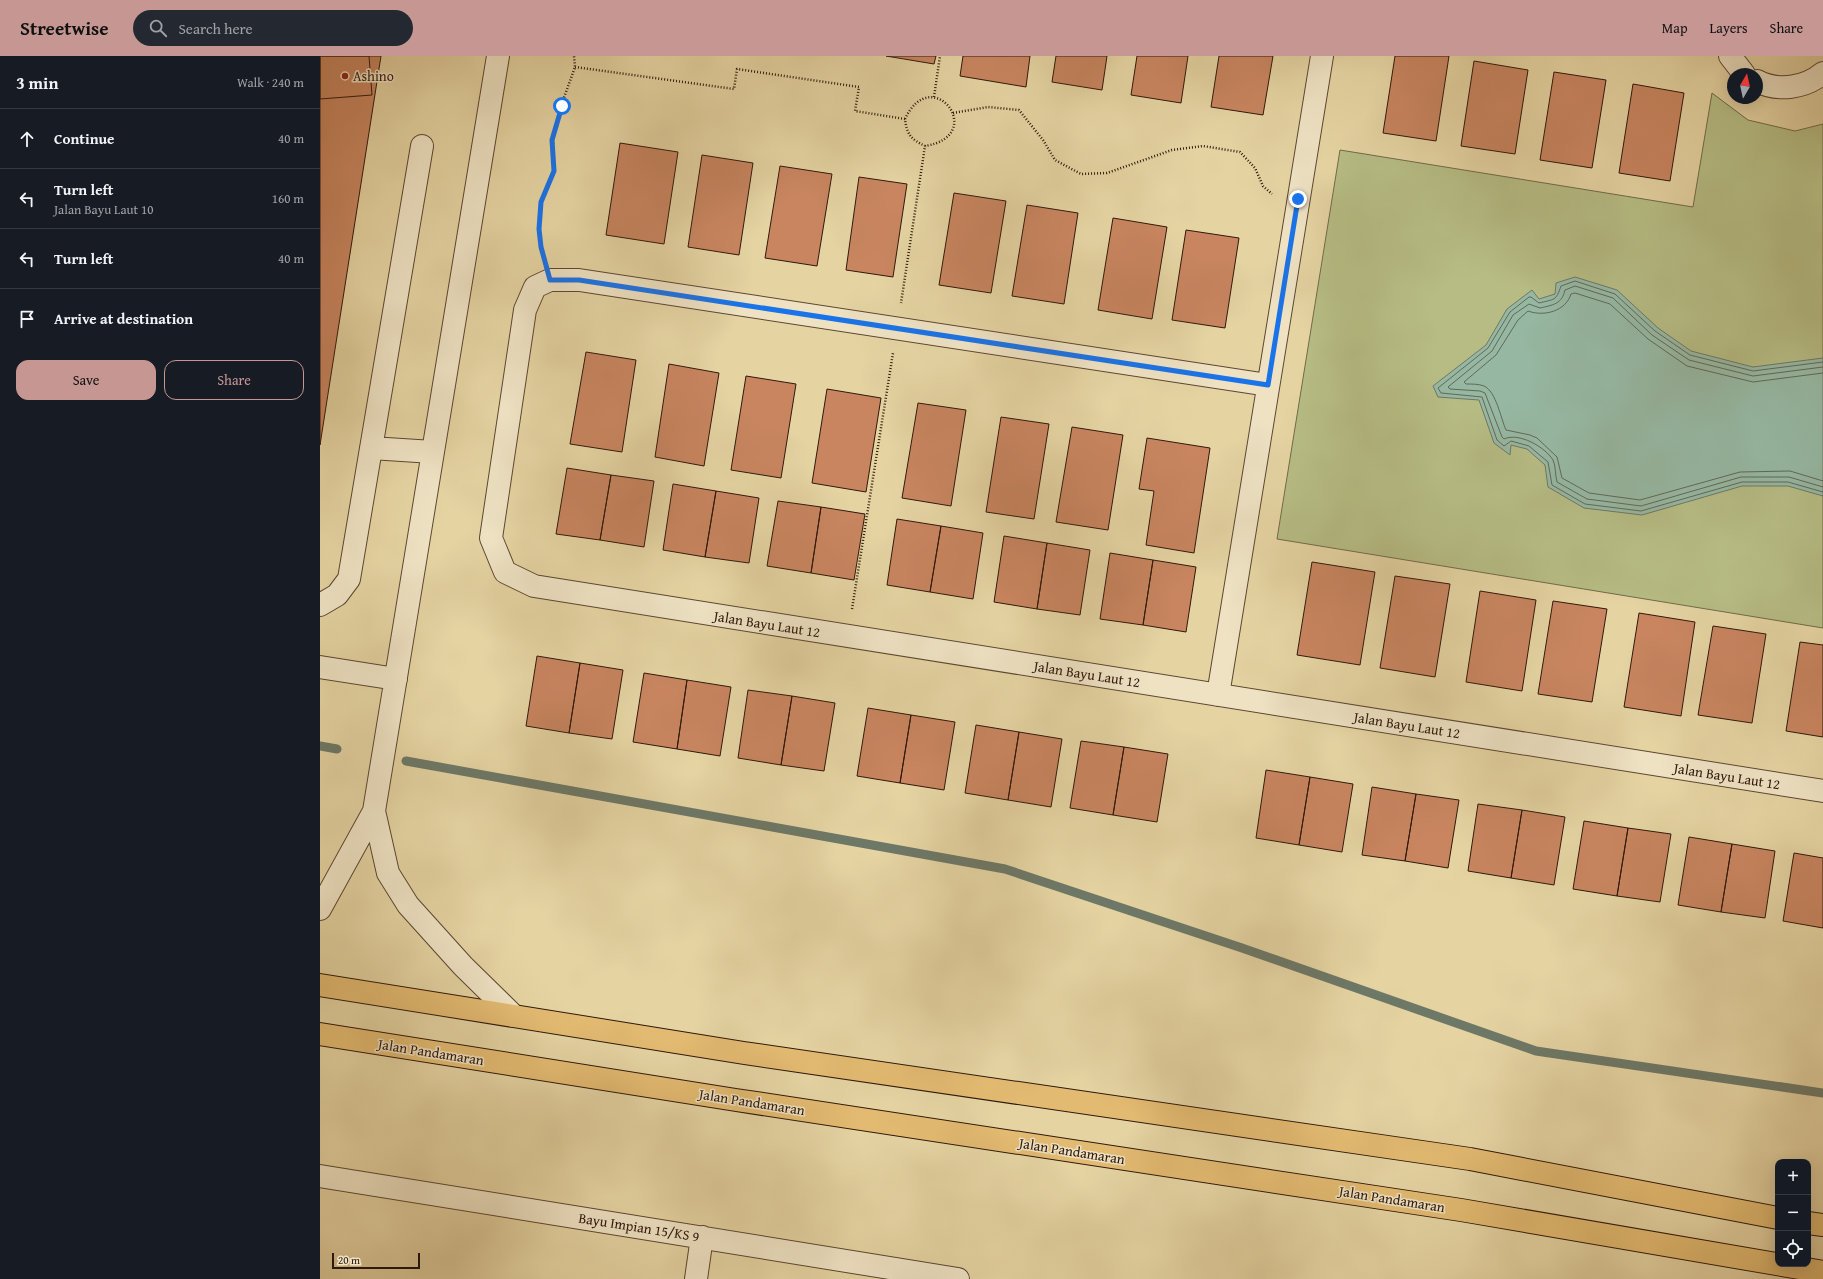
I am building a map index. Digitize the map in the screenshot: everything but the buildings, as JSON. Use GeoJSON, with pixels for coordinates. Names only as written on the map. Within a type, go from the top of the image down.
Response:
{"type":"FeatureCollection","features":[{"type":"Feature","properties":{"kind":"main road"},"geometry":{"type":"LineString","coordinates":[[320,985],[760,1055],[1470,1159],[1775,1217]]}},
{"type":"Feature","properties":{"kind":"main road","name":"Jalan Pandamaran"},"geometry":{"type":"LineString","coordinates":[[320,1034],[736,1100],[1461,1210],[1823,1272]]}},
{"type":"Feature","properties":{"kind":"main road"},"geometry":{"type":"LineString","coordinates":[[1811,1223],[1823,1225]]}},
{"type":"Feature","properties":{"kind":"street"},"geometry":{"type":"LineString","coordinates":[[320,909],[374,811],[498,56]]}},
{"type":"Feature","properties":{"kind":"street"},"geometry":{"type":"LineString","coordinates":[[1218,695],[1322,56]]}},
{"type":"Feature","properties":{"kind":"street"},"geometry":{"type":"LineString","coordinates":[[1730,56],[1732,61],[1738,68]]}},
{"type":"Feature","properties":{"kind":"street"},"geometry":{"type":"LineString","coordinates":[[1763,84],[1784,88],[1804,84],[1823,73]]}},
{"type":"Feature","properties":{"kind":"street"},"geometry":{"type":"LineString","coordinates":[[320,605],[337,594],[349,579],[422,146]]}},
{"type":"Feature","properties":{"kind":"street"},"geometry":{"type":"LineString","coordinates":[[550,280],[579,280],[1268,385]]}},
{"type":"Feature","properties":{"kind":"street","name":"Jalan Bayu Laut 12"},"geometry":{"type":"LineString","coordinates":[[550,280],[535,287],[525,310],[491,538],[505,572],[534,586],[1823,791]]}},
{"type":"Feature","properties":{"kind":"street"},"geometry":{"type":"LineString","coordinates":[[371,448],[433,452]]}},
{"type":"Feature","properties":{"kind":"street"},"geometry":{"type":"LineString","coordinates":[[320,667],[396,680]]}},
{"type":"Feature","properties":{"kind":"street"},"geometry":{"type":"LineString","coordinates":[[374,811],[388,873],[408,905],[462,966],[514,1016]]}},
{"type":"Feature","properties":{"kind":"street","name":"Bayu Impian 15/KS 9"},"geometry":{"type":"LineString","coordinates":[[320,1176],[958,1279]]}},
{"type":"Feature","properties":{"kind":"street"},"geometry":{"type":"LineString","coordinates":[[696,1279],[702,1237]]}},
{"type":"Feature","properties":{"kind":"path"},"geometry":{"type":"LineString","coordinates":[[550,280],[541,247],[539,229],[541,202],[554,171],[552,140],[575,67],[574,56]]}},
{"type":"Feature","properties":{"kind":"path"},"geometry":{"type":"LineString","coordinates":[[934,97],[940,56]]}},
{"type":"Feature","properties":{"kind":"path"},"geometry":{"type":"LineString","coordinates":[[575,67],[734,89],[737,69],[859,87],[855,111],[905,119]]}},
{"type":"Feature","properties":{"kind":"path"},"geometry":{"type":"LineString","coordinates":[[934,97],[944,101],[953,114],[954,123],[950,135],[940,144],[926,146],[915,141],[907,132],[905,119],[910,108],[920,99],[934,97]]}},
{"type":"Feature","properties":{"kind":"path"},"geometry":{"type":"LineString","coordinates":[[953,114],[988,107],[1019,110],[1055,160],[1081,174],[1107,173],[1172,150],[1203,146],[1240,152],[1254,168],[1262,186],[1268,191],[1274,195],[1298,199]]}},
{"type":"Feature","properties":{"kind":"path"},"geometry":{"type":"LineString","coordinates":[[848,636],[926,146]]}},
{"type":"Feature","properties":{"kind":"green space"},"geometry":{"type":"Polygon","coordinates":[[[1712,93],[1748,120],[1795,131],[1823,124],[1823,628],[1277,539],[1340,150],[1693,207],[1712,93]]]}},
{"type":"Feature","properties":{"kind":"water"},"geometry":{"type":"Polygon","coordinates":[[[1575,277],[1617,290],[1658,328],[1691,351],[1753,367],[1823,358],[1823,496],[1788,486],[1742,486],[1642,515],[1584,508],[1548,487],[1545,465],[1527,449],[1511,445],[1510,455],[1494,443],[1479,400],[1438,397],[1433,386],[1486,345],[1507,309],[1532,290],[1539,299],[1555,294],[1556,283],[1575,277]]]}},
{"type":"Feature","properties":{"kind":"waterway"},"geometry":{"type":"LineString","coordinates":[[320,746],[337,749]]}},
{"type":"Feature","properties":{"kind":"waterway"},"geometry":{"type":"LineString","coordinates":[[406,761],[1005,869],[1242,948],[1536,1051],[1823,1093]]}},
{"type":"Feature","properties":{"kind":"place","name":"Ashino"},"geometry":{"type":"Point","coordinates":[345,76]}},
{"type":"Feature","properties":{"kind":"route"},"geometry":{"type":"LineString","coordinates":[[562,106],[552,140],[554,171],[541,202],[539,229],[541,247],[550,280],[579,280],[1268,385],[1298,199]]}}]}
